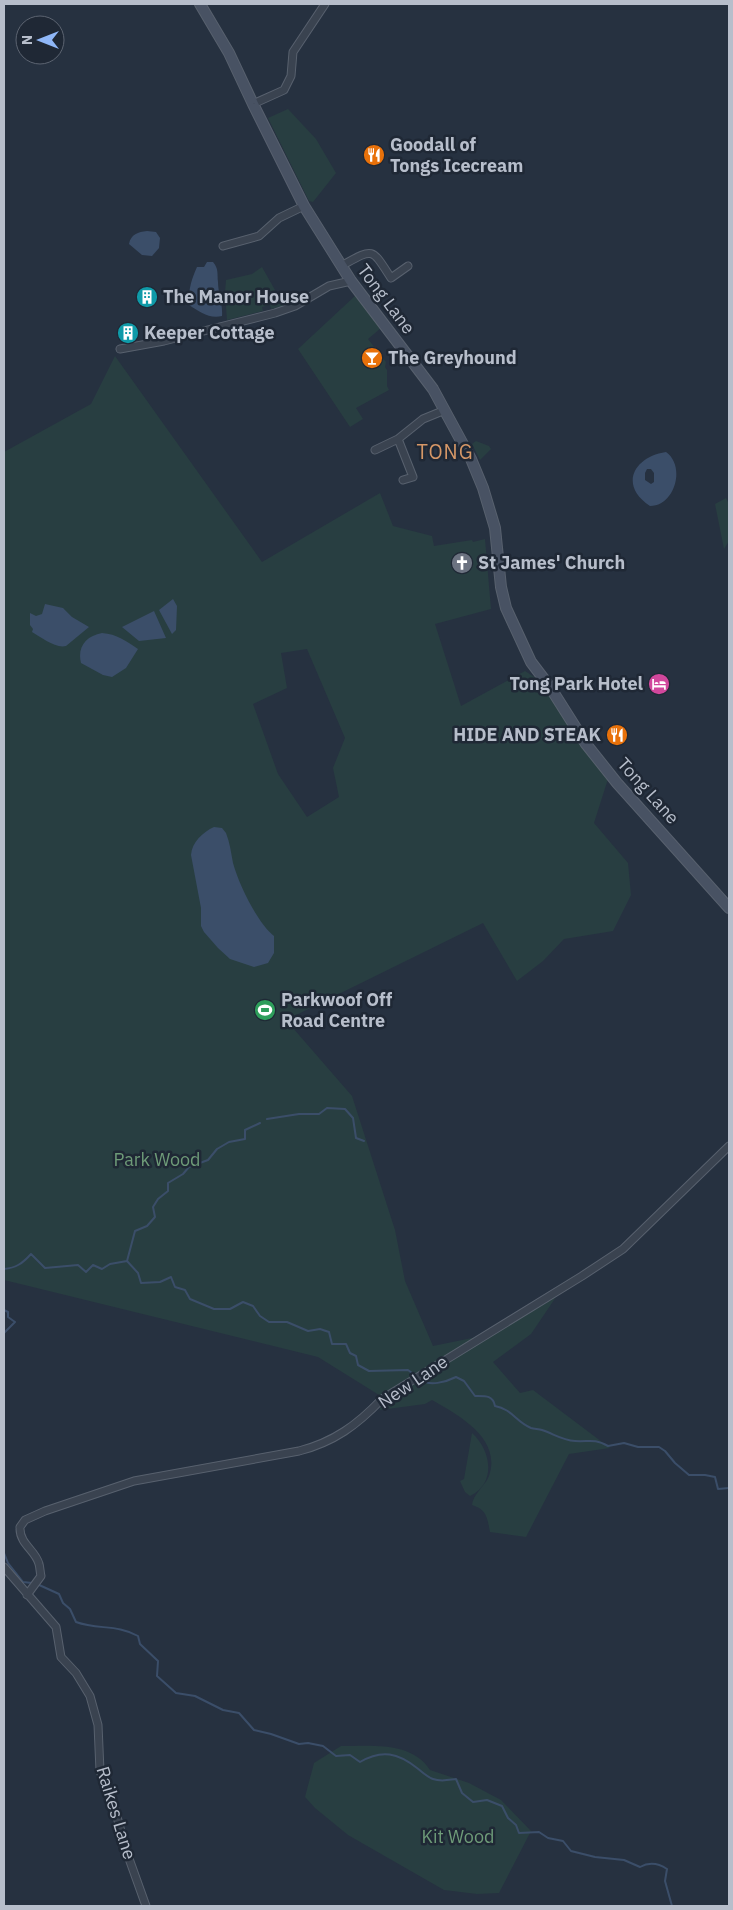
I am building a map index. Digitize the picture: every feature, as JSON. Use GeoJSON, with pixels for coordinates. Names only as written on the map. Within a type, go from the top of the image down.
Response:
{"type":"FeatureCollection","features":[{"type":"Feature","properties":{"kind":"street","name":"Tong Lane"},"geometry":{"type":"LineString","coordinates":[[200,4],[229,53],[252,104],[304,206],[351,281],[424,377],[445,410],[471,459],[483,488],[495,528],[503,596],[512,624],[531,662],[550,686],[586,744],[618,783],[729,908]]}},
{"type":"Feature","properties":{"kind":"street"},"geometry":{"type":"LineString","coordinates":[[252,104],[284,90],[291,76],[293,52],[325,4]]}},
{"type":"Feature","properties":{"kind":"street"},"geometry":{"type":"LineString","coordinates":[[223,246],[259,236],[279,218],[304,206]]}},
{"type":"Feature","properties":{"kind":"street"},"geometry":{"type":"LineString","coordinates":[[341,266],[370,252],[376,256],[391,278],[408,266]]}},
{"type":"Feature","properties":{"kind":"street"},"geometry":{"type":"LineString","coordinates":[[120,349],[164,341],[275,313],[296,306],[329,286],[351,281]]}},
{"type":"Feature","properties":{"kind":"street"},"geometry":{"type":"LineString","coordinates":[[375,450],[398,439],[423,419],[445,410]]}},
{"type":"Feature","properties":{"kind":"street"},"geometry":{"type":"LineString","coordinates":[[398,439],[414,477],[404,480]]}},
{"type":"Feature","properties":{"kind":"street","name":"New Lane"},"geometry":{"type":"LineString","coordinates":[[28,1595],[41,1576],[39,1562],[20,1534],[20,1528],[26,1520],[45,1511],[134,1481],[314,1447],[343,1433],[356,1425],[382,1400],[623,1249],[729,1146]]}},
{"type":"Feature","properties":{"kind":"street","name":"Raikes Lane"},"geometry":{"type":"LineString","coordinates":[[4,1567],[56,1627],[61,1658],[76,1673],[90,1696],[98,1725],[100,1771],[114,1806],[127,1853],[146,1906]]}},
{"type":"Feature","properties":{"kind":"green space"},"geometry":{"type":"Polygon","coordinates":[[[288,109],[316,139],[336,173],[313,202],[309,201],[268,118],[288,109]]]}},
{"type":"Feature","properties":{"kind":"green space"},"geometry":{"type":"Polygon","coordinates":[[[262,267],[284,306],[271,309],[270,305],[262,307],[263,311],[227,320],[226,280],[252,274],[262,267]]]}},
{"type":"Feature","properties":{"kind":"green space"},"geometry":{"type":"Polygon","coordinates":[[[356,295],[381,328],[368,339],[386,362],[387,386],[389,390],[356,408],[363,419],[350,427],[298,349],[356,295]]]}},
{"type":"Feature","properties":{"kind":"green space","name":"Park Wood"},"geometry":{"type":"Polygon","coordinates":[[[115,356],[262,562],[380,493],[393,526],[432,536],[434,546],[485,539],[491,609],[435,624],[461,706],[525,671],[539,680],[579,743],[608,779],[594,823],[628,863],[631,895],[613,931],[564,939],[543,961],[517,981],[483,923],[286,1020],[352,1096],[395,1230],[405,1281],[433,1346],[477,1337],[481,1342],[556,1297],[531,1334],[493,1362],[520,1393],[533,1390],[610,1448],[569,1454],[526,1537],[490,1532],[486,1515],[481,1509],[472,1505],[489,1476],[491,1462],[489,1450],[484,1439],[475,1429],[454,1413],[432,1400],[425,1404],[380,1410],[379,1395],[318,1357],[4,1280],[4,452],[91,404],[115,356]],[[307,649],[281,653],[287,688],[253,704],[278,774],[307,817],[339,797],[333,768],[345,738],[307,649]]]}},
{"type":"Feature","properties":{"kind":"green space"},"geometry":{"type":"Polygon","coordinates":[[[476,441],[489,446],[491,449],[480,460],[472,444],[476,441]]]}},
{"type":"Feature","properties":{"kind":"green space"},"geometry":{"type":"Polygon","coordinates":[[[726,498],[729,504],[729,541],[724,549],[715,504],[726,498]]]}},
{"type":"Feature","properties":{"kind":"green space"},"geometry":{"type":"Polygon","coordinates":[[[472,1433],[484,1448],[487,1457],[488,1475],[479,1490],[470,1496],[465,1492],[460,1481],[464,1479],[472,1433]]]}},
{"type":"Feature","properties":{"kind":"green space","name":"Kit Wood"},"geometry":{"type":"Polygon","coordinates":[[[341,1746],[378,1746],[402,1750],[413,1754],[430,1770],[469,1783],[501,1800],[531,1831],[499,1893],[477,1894],[444,1890],[348,1835],[315,1808],[305,1797],[314,1763],[341,1746]]]}},
{"type":"Feature","properties":{"kind":"water"},"geometry":{"type":"Polygon","coordinates":[[[147,231],[156,232],[160,238],[159,248],[152,256],[142,255],[129,244],[135,234],[147,231]]]}},
{"type":"Feature","properties":{"kind":"water"},"geometry":{"type":"Polygon","coordinates":[[[207,262],[213,262],[217,269],[222,316],[209,316],[189,305],[192,281],[197,267],[204,267],[207,262]]]}},
{"type":"Feature","properties":{"kind":"water"},"geometry":{"type":"Polygon","coordinates":[[[666,452],[672,458],[676,475],[675,484],[666,500],[650,506],[640,498],[635,490],[633,481],[634,473],[638,466],[655,455],[666,452]],[[647,469],[645,480],[651,484],[654,482],[654,473],[651,469],[647,469]]]}},
{"type":"Feature","properties":{"kind":"water"},"geometry":{"type":"Polygon","coordinates":[[[173,599],[177,606],[176,630],[172,634],[159,610],[173,599]]]}},
{"type":"Feature","properties":{"kind":"water"},"geometry":{"type":"Polygon","coordinates":[[[45,604],[63,608],[72,617],[89,627],[66,646],[58,646],[49,642],[32,632],[33,629],[30,625],[30,613],[36,616],[42,614],[45,604]]]}},
{"type":"Feature","properties":{"kind":"water"},"geometry":{"type":"Polygon","coordinates":[[[154,611],[166,638],[139,641],[122,627],[154,611]]]}},
{"type":"Feature","properties":{"kind":"water"},"geometry":{"type":"Polygon","coordinates":[[[102,633],[117,636],[138,649],[126,668],[112,677],[103,675],[81,663],[80,652],[84,643],[96,634],[102,633]]]}},
{"type":"Feature","properties":{"kind":"water"},"geometry":{"type":"Polygon","coordinates":[[[214,827],[222,828],[226,833],[233,863],[244,892],[261,922],[274,936],[274,953],[268,963],[254,967],[230,959],[218,948],[201,926],[201,908],[191,855],[193,846],[199,838],[214,827]]]}},
{"type":"Feature","properties":{"kind":"waterway"},"geometry":{"type":"LineString","coordinates":[[267,1119],[299,1114],[319,1114],[327,1108],[345,1109],[353,1118],[356,1138],[364,1141]]}},
{"type":"Feature","properties":{"kind":"waterway"},"geometry":{"type":"LineString","coordinates":[[127,1261],[135,1231],[147,1226],[155,1217],[153,1207],[158,1199],[168,1191],[168,1183],[183,1174],[189,1167],[208,1160],[217,1149],[229,1142],[245,1139],[245,1130],[260,1123]]}},
{"type":"Feature","properties":{"kind":"waterway"},"geometry":{"type":"LineString","coordinates":[[4,1269],[19,1264],[31,1254],[45,1268],[78,1265],[86,1272],[93,1265],[102,1269],[110,1264],[127,1261],[138,1273],[141,1283],[160,1282],[171,1277],[175,1287],[185,1290],[190,1299],[214,1309],[230,1309],[243,1302],[253,1306],[260,1316],[269,1322],[287,1322],[308,1331],[320,1329],[329,1332],[332,1344],[346,1344],[350,1353],[356,1356],[358,1365],[369,1371],[408,1370],[416,1376]]}},
{"type":"Feature","properties":{"kind":"waterway"},"geometry":{"type":"LineString","coordinates":[[4,1310],[8,1312],[8,1317],[15,1322],[4,1333]]}},
{"type":"Feature","properties":{"kind":"waterway"},"geometry":{"type":"LineString","coordinates":[[420,1379],[433,1383],[443,1382],[456,1377],[464,1381],[475,1396],[490,1398],[495,1406],[506,1410],[531,1428],[566,1439],[595,1441],[608,1446],[624,1443],[638,1447],[659,1447],[689,1475],[715,1477],[718,1489],[729,1488]]}},
{"type":"Feature","properties":{"kind":"waterway"},"geometry":{"type":"LineString","coordinates":[[4,1553],[8,1563],[23,1582],[32,1583]]}},
{"type":"Feature","properties":{"kind":"waterway"},"geometry":{"type":"LineString","coordinates":[[37,1584],[59,1594],[63,1603],[70,1609],[76,1622],[92,1626],[115,1628],[138,1636],[140,1644],[158,1661],[157,1676],[176,1693],[195,1696],[223,1710],[239,1713],[254,1730],[299,1744],[308,1743],[323,1746],[336,1756],[350,1755],[360,1762],[376,1755],[396,1756],[433,1779],[442,1781],[456,1779],[462,1793],[473,1802],[487,1800],[502,1806],[508,1818],[516,1825],[519,1833],[539,1832],[548,1838],[563,1841],[571,1851],[595,1857],[624,1860],[640,1867],[650,1864],[660,1865],[667,1869],[665,1881],[672,1906]]}},
{"type":"Feature","properties":{"kind":"place","name":"Goodall of Tongs Icecream"},"geometry":{"type":"Point","coordinates":[374,155]}},
{"type":"Feature","properties":{"kind":"place","name":"The Manor House"},"geometry":{"type":"Point","coordinates":[147,297]}},
{"type":"Feature","properties":{"kind":"place","name":"Keeper Cottage"},"geometry":{"type":"Point","coordinates":[128,333]}},
{"type":"Feature","properties":{"kind":"place","name":"The Greyhound"},"geometry":{"type":"Point","coordinates":[372,358]}},
{"type":"Feature","properties":{"kind":"place","name":"St James' Church"},"geometry":{"type":"Point","coordinates":[462,563]}},
{"type":"Feature","properties":{"kind":"place","name":"Tong Park Hotel"},"geometry":{"type":"Point","coordinates":[659,684]}},
{"type":"Feature","properties":{"kind":"place","name":"HIDE AND STEAK"},"geometry":{"type":"Point","coordinates":[617,735]}},
{"type":"Feature","properties":{"kind":"place","name":"Parkwoof Off Road Centre"},"geometry":{"type":"Point","coordinates":[265,1010]}},
{"type":"Feature","properties":{"kind":"district","name":"TONG"},"geometry":{"type":"Point","coordinates":[445,452]}}]}
